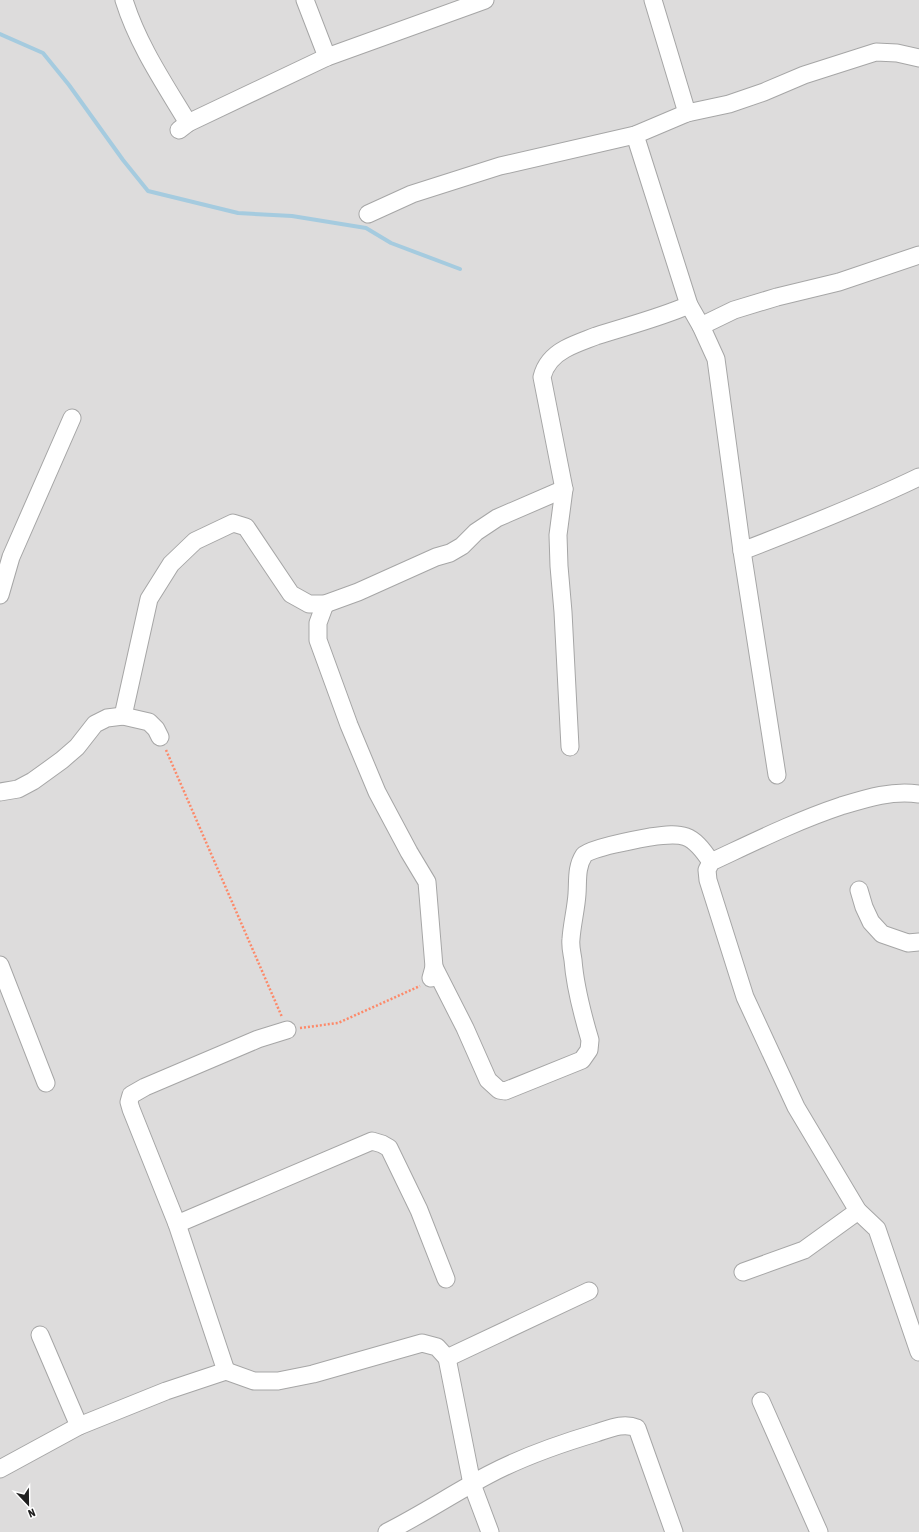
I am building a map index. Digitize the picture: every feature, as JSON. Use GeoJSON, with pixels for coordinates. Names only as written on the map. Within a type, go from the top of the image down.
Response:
{"type":"FeatureCollection","features":[{"type":"Feature","properties":{"kind":"street"},"geometry":{"type":"LineString","coordinates":[[124,0],[131,21],[183,127],[327,57],[480,1]]}},
{"type":"Feature","properties":{"kind":"street"},"geometry":{"type":"LineString","coordinates":[[305,0],[327,57]]}},
{"type":"Feature","properties":{"kind":"street"},"geometry":{"type":"LineString","coordinates":[[653,0],[687,113]]}},
{"type":"Feature","properties":{"kind":"street"},"geometry":{"type":"LineString","coordinates":[[368,214],[412,194],[500,166],[635,135],[687,113],[729,104],[764,92],[804,75],[876,52],[897,53],[919,58]]}},
{"type":"Feature","properties":{"kind":"street"},"geometry":{"type":"LineString","coordinates":[[635,135],[689,305],[701,326],[716,359],[742,551],[777,775]]}},
{"type":"Feature","properties":{"kind":"street"},"geometry":{"type":"LineString","coordinates":[[701,326],[734,310],[777,297],[839,282],[919,255]]}},
{"type":"Feature","properties":{"kind":"street"},"geometry":{"type":"LineString","coordinates":[[570,747],[563,612],[558,566],[558,536],[564,489],[542,377],[544,368],[564,349],[584,341],[669,314],[689,305]]}},
{"type":"Feature","properties":{"kind":"street"},"geometry":{"type":"LineString","coordinates":[[0,595],[10,556],[72,418]]}},
{"type":"Feature","properties":{"kind":"street"},"geometry":{"type":"LineString","coordinates":[[742,551],[879,496],[919,476]]}},
{"type":"Feature","properties":{"kind":"street"},"geometry":{"type":"LineString","coordinates":[[123,716],[149,599],[171,564],[195,541],[233,523],[246,527],[290,594],[309,604],[325,604],[358,592],[436,557],[450,553],[462,546],[476,532],[497,518],[564,489]]}},
{"type":"Feature","properties":{"kind":"street"},"geometry":{"type":"LineString","coordinates":[[325,604],[318,624],[318,640],[349,724],[377,792],[427,882],[431,975],[465,1028],[488,1080],[499,1090],[505,1091],[582,1060],[589,1050],[590,1040],[575,982],[571,940],[577,895],[577,870],[584,855],[590,851],[672,833],[688,837],[703,850],[711,862]]}},
{"type":"Feature","properties":{"kind":"street"},"geometry":{"type":"LineString","coordinates":[[0,792],[18,789],[33,781],[77,747],[95,724],[107,718],[123,716],[149,722],[156,729],[160,737]]}},
{"type":"Feature","properties":{"kind":"street"},"geometry":{"type":"LineString","coordinates":[[919,794],[893,793],[858,800],[817,813],[711,862],[707,870],[708,880],[745,997],[796,1107],[858,1211],[877,1229],[919,1352]]}},
{"type":"Feature","properties":{"kind":"street"},"geometry":{"type":"LineString","coordinates":[[859,890],[864,907],[871,922],[882,934],[908,943],[919,942]]}},
{"type":"Feature","properties":{"kind":"street"},"geometry":{"type":"LineString","coordinates":[[0,965],[46,1083]]}},
{"type":"Feature","properties":{"kind":"street"},"geometry":{"type":"LineString","coordinates":[[226,1371],[177,1224],[129,1102],[131,1095],[137,1091],[258,1039],[288,1030]]}},
{"type":"Feature","properties":{"kind":"street"},"geometry":{"type":"LineString","coordinates":[[177,1224],[372,1141],[389,1148],[419,1210],[446,1279]]}},
{"type":"Feature","properties":{"kind":"street"},"geometry":{"type":"LineString","coordinates":[[744,1272],[804,1250],[858,1211]]}},
{"type":"Feature","properties":{"kind":"street"},"geometry":{"type":"LineString","coordinates":[[447,1358],[589,1291]]}},
{"type":"Feature","properties":{"kind":"street"},"geometry":{"type":"LineString","coordinates":[[40,1335],[79,1426]]}},
{"type":"Feature","properties":{"kind":"street"},"geometry":{"type":"LineString","coordinates":[[0,1469],[79,1426],[166,1392],[226,1371],[254,1381],[278,1381],[313,1374],[422,1343],[437,1347],[447,1358],[472,1484],[490,1532]]}},
{"type":"Feature","properties":{"kind":"street"},"geometry":{"type":"LineString","coordinates":[[761,1401],[820,1532]]}},
{"type":"Feature","properties":{"kind":"street"},"geometry":{"type":"LineString","coordinates":[[387,1532],[507,1466],[545,1450],[622,1426],[637,1428],[674,1532]]}},
{"type":"Feature","properties":{"kind":"path"},"geometry":{"type":"LineString","coordinates":[[160,737],[288,1030],[338,1023],[431,975]]}},
{"type":"Feature","properties":{"kind":"shaded area"},"geometry":{"type":"Polygon","coordinates":[[[0,0],[919,0],[919,1532],[0,1532],[0,0]]]}},
{"type":"Feature","properties":{"kind":"waterway"},"geometry":{"type":"LineString","coordinates":[[0,34],[43,53],[69,85],[123,160],[148,191],[238,213],[292,216],[366,228],[391,243],[460,269]]}}]}
